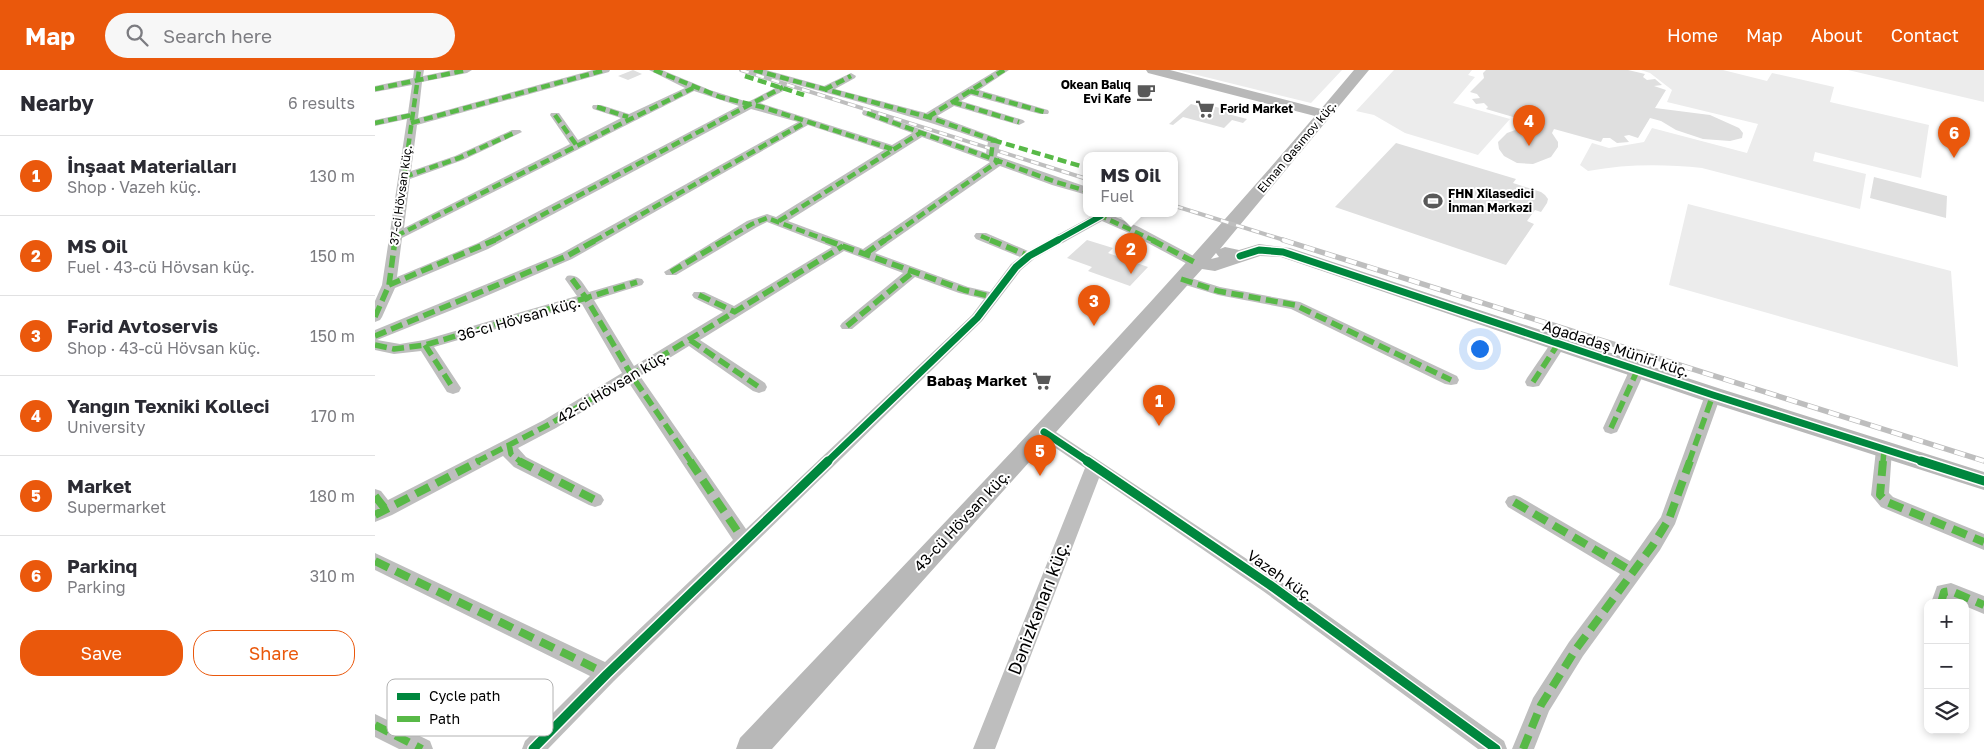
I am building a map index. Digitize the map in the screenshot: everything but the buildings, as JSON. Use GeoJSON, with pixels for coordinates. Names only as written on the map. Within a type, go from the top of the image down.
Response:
{"type":"FeatureCollection","features":[{"type":"Feature","properties":{"kind":"main road"},"geometry":{"type":"LineString","coordinates":[[1153,70],[1323,114]]}},
{"type":"Feature","properties":{"kind":"main road","name":"Elman Qasımov küç."},"geometry":{"type":"LineString","coordinates":[[1232,224],[1362,70]]}},
{"type":"Feature","properties":{"kind":"main road","name":"43-cü Hövsan küç."},"geometry":{"type":"LineString","coordinates":[[751,749],[1044,432],[1232,224]]}},
{"type":"Feature","properties":{"kind":"main road"},"geometry":{"type":"LineString","coordinates":[[1214,244],[1222,252],[1240,256]]}},
{"type":"Feature","properties":{"kind":"main road","name":"Ağadadaş Müniri küç."},"geometry":{"type":"LineString","coordinates":[[1189,271],[1215,265],[1259,250],[1283,252],[1713,395],[1984,481]]}},
{"type":"Feature","properties":{"kind":"street"},"geometry":{"type":"LineString","coordinates":[[375,89],[418,75],[467,70]]}},
{"type":"Feature","properties":{"kind":"street"},"geometry":{"type":"LineString","coordinates":[[375,123],[412,119],[605,70]]}},
{"type":"Feature","properties":{"kind":"street"},"geometry":{"type":"LineString","coordinates":[[654,70],[693,88],[747,105],[762,107],[892,149]]}},
{"type":"Feature","properties":{"kind":"street"},"geometry":{"type":"LineString","coordinates":[[773,75],[783,70]]}},
{"type":"Feature","properties":{"kind":"street"},"geometry":{"type":"LineString","coordinates":[[928,117],[1003,70]]}},
{"type":"Feature","properties":{"kind":"street"},"geometry":{"type":"LineString","coordinates":[[749,73],[773,75],[928,117],[993,140],[996,158]]}},
{"type":"Feature","properties":{"kind":"street"},"geometry":{"type":"LineString","coordinates":[[749,73],[804,95]]}},
{"type":"Feature","properties":{"kind":"street","name":"37-ci Hövsan küç."},"geometry":{"type":"LineString","coordinates":[[375,317],[389,285],[418,75]]}},
{"type":"Feature","properties":{"kind":"street"},"geometry":{"type":"LineString","coordinates":[[824,90],[851,76]]}},
{"type":"Feature","properties":{"kind":"street"},"geometry":{"type":"LineString","coordinates":[[389,285],[483,246],[783,87]]}},
{"type":"Feature","properties":{"kind":"street"},"geometry":{"type":"LineString","coordinates":[[396,236],[577,146],[628,117],[693,88]]}},
{"type":"Feature","properties":{"kind":"street"},"geometry":{"type":"LineString","coordinates":[[970,91],[1044,112]]}},
{"type":"Feature","properties":{"kind":"street"},"geometry":{"type":"LineString","coordinates":[[953,102],[1019,122]]}},
{"type":"Feature","properties":{"kind":"street"},"geometry":{"type":"LineString","coordinates":[[597,107],[628,117]]}},
{"type":"Feature","properties":{"kind":"street"},"geometry":{"type":"LineString","coordinates":[[867,113],[996,158],[1056,182],[1083,190]]}},
{"type":"Feature","properties":{"kind":"street"},"geometry":{"type":"LineString","coordinates":[[555,115],[577,146]]}},
{"type":"Feature","properties":{"kind":"street"},"geometry":{"type":"LineString","coordinates":[[375,336],[567,256],[806,122]]}},
{"type":"Feature","properties":{"kind":"street"},"geometry":{"type":"LineString","coordinates":[[404,178],[459,158],[516,132]]}},
{"type":"Feature","properties":{"kind":"street"},"geometry":{"type":"LineString","coordinates":[[779,221],[920,133]]}},
{"type":"Feature","properties":{"kind":"street"},"geometry":{"type":"LineString","coordinates":[[865,254],[996,158]]}},
{"type":"Feature","properties":{"kind":"street"},"geometry":{"type":"LineString","coordinates":[[553,729],[744,541],[977,318],[1016,267],[1029,256],[1096,217]]}},
{"type":"Feature","properties":{"kind":"street"},"geometry":{"type":"LineString","coordinates":[[1107,217],[1142,234],[1218,291],[1295,305],[1451,380]]}},
{"type":"Feature","properties":{"kind":"street"},"geometry":{"type":"LineString","coordinates":[[671,272],[761,219],[767,218],[964,290],[993,297]]}},
{"type":"Feature","properties":{"kind":"street"},"geometry":{"type":"LineString","coordinates":[[981,236],[1029,256]]}},
{"type":"Feature","properties":{"kind":"street","name":"42-ci Hövsan küç."},"geometry":{"type":"LineString","coordinates":[[381,513],[550,424],[632,376],[843,246]]}},
{"type":"Feature","properties":{"kind":"street"},"geometry":{"type":"LineString","coordinates":[[847,326],[913,272]]}},
{"type":"Feature","properties":{"kind":"street"},"geometry":{"type":"LineString","coordinates":[[572,278],[586,298],[637,282]]}},
{"type":"Feature","properties":{"kind":"street"},"geometry":{"type":"LineString","coordinates":[[699,295],[735,312]]}},
{"type":"Feature","properties":{"kind":"street","name":"36-cı Hövsan küç."},"geometry":{"type":"LineString","coordinates":[[375,345],[385,349],[401,350],[425,346],[586,298],[632,376],[744,541]]}},
{"type":"Feature","properties":{"kind":"street"},"geometry":{"type":"LineString","coordinates":[[690,340],[759,387]]}},
{"type":"Feature","properties":{"kind":"street"},"geometry":{"type":"LineString","coordinates":[[1533,382],[1558,344]]}},
{"type":"Feature","properties":{"kind":"street"},"geometry":{"type":"LineString","coordinates":[[425,346],[453,388]]}},
{"type":"Feature","properties":{"kind":"street"},"geometry":{"type":"LineString","coordinates":[[1611,428],[1637,370]]}},
{"type":"Feature","properties":{"kind":"street"},"geometry":{"type":"LineString","coordinates":[[1523,749],[1541,705],[1576,649],[1633,572],[1669,519],[1713,395]]}},
{"type":"Feature","properties":{"kind":"street","name":"Vazeh küç."},"geometry":{"type":"LineString","coordinates":[[1044,432],[1269,585],[1496,749]]}},
{"type":"Feature","properties":{"kind":"street"},"geometry":{"type":"LineString","coordinates":[[509,444],[511,454],[520,462],[595,500]]}},
{"type":"Feature","properties":{"kind":"street"},"geometry":{"type":"LineString","coordinates":[[1884,450],[1880,495],[1887,502],[1984,542]]}},
{"type":"Feature","properties":{"kind":"street","name":"Dənizkənarı küç."},"geometry":{"type":"LineString","coordinates":[[984,749],[1094,467]]}},
{"type":"Feature","properties":{"kind":"street"},"geometry":{"type":"LineString","coordinates":[[375,496],[381,513]]}},
{"type":"Feature","properties":{"kind":"street"},"geometry":{"type":"LineString","coordinates":[[1514,502],[1633,572]]}},
{"type":"Feature","properties":{"kind":"street"},"geometry":{"type":"LineString","coordinates":[[375,561],[607,674]]}},
{"type":"Feature","properties":{"kind":"street"},"geometry":{"type":"LineString","coordinates":[[1942,599],[1944,592],[1951,591],[1984,605]]}},
{"type":"Feature","properties":{"kind":"street"},"geometry":{"type":"LineString","coordinates":[[375,725],[387,731]]}},
{"type":"Feature","properties":{"kind":"street"},"geometry":{"type":"LineString","coordinates":[[397,736],[422,749]]}},
{"type":"Feature","properties":{"kind":"street"},"geometry":{"type":"LineString","coordinates":[[533,749],[546,736]]}},
{"type":"Feature","properties":{"kind":"shaded area"},"geometry":{"type":"Polygon","coordinates":[[[1177,70],[1342,70],[1311,103],[1177,70]]]}},
{"type":"Feature","properties":{"kind":"shaded area"},"geometry":{"type":"Polygon","coordinates":[[[1394,70],[1472,70],[1468,75],[1475,77],[1453,103],[1510,119],[1478,155],[1405,133],[1374,115],[1356,111],[1394,70]]]}},
{"type":"Feature","properties":{"kind":"shaded area"},"geometry":{"type":"Polygon","coordinates":[[[1641,70],[1723,70],[1767,81],[1772,73],[1834,87],[1830,102],[1929,125],[1921,178],[1815,152],[1813,161],[1866,174],[1860,209],[1702,168],[1645,165],[1588,171],[1580,165],[1592,143],[1609,148],[1644,142],[1652,128],[1747,153],[1758,124],[1667,102],[1672,90],[1650,73],[1641,70]]]}},
{"type":"Feature","properties":{"kind":"shaded area"},"geometry":{"type":"Polygon","coordinates":[[[1848,70],[1984,70],[1984,102],[1848,70]]]}},
{"type":"Feature","properties":{"kind":"shaded area"},"geometry":{"type":"Polygon","coordinates":[[[1688,204],[1951,271],[1958,367],[1669,285],[1688,204]]]}},
{"type":"Feature","properties":{"kind":"railway"},"geometry":{"type":"LineString","coordinates":[[741,70],[1083,178]]}},
{"type":"Feature","properties":{"kind":"railway"},"geometry":{"type":"LineString","coordinates":[[1178,207],[1287,241]]}},
{"type":"Feature","properties":{"kind":"railway"},"geometry":{"type":"LineString","coordinates":[[1283,240],[1984,461]]}},
{"type":"Feature","properties":{"kind":"marked path"},"geometry":{"type":"LineString","coordinates":[[375,317],[389,285],[419,70]]}},
{"type":"Feature","properties":{"kind":"marked path"},"geometry":{"type":"LineString","coordinates":[[375,89],[467,70]]}},
{"type":"Feature","properties":{"kind":"marked path"},"geometry":{"type":"LineString","coordinates":[[411,123],[605,70]]}},
{"type":"Feature","properties":{"kind":"marked path"},"geometry":{"type":"LineString","coordinates":[[654,70],[734,102],[762,107],[892,149]]}},
{"type":"Feature","properties":{"kind":"marked path"},"geometry":{"type":"LineString","coordinates":[[754,70],[928,117],[993,140],[991,157]]}},
{"type":"Feature","properties":{"kind":"marked path"},"geometry":{"type":"LineString","coordinates":[[928,117],[1004,70]]}},
{"type":"Feature","properties":{"kind":"marked path"},"geometry":{"type":"LineString","coordinates":[[745,76],[804,95]]}},
{"type":"Feature","properties":{"kind":"marked path"},"geometry":{"type":"LineString","coordinates":[[824,90],[851,76]]}},
{"type":"Feature","properties":{"kind":"marked path"},"geometry":{"type":"LineString","coordinates":[[389,285],[483,246],[783,87]]}},
{"type":"Feature","properties":{"kind":"marked path"},"geometry":{"type":"LineString","coordinates":[[396,236],[471,200],[655,105],[693,88]]}},
{"type":"Feature","properties":{"kind":"marked path"},"geometry":{"type":"LineString","coordinates":[[970,91],[1044,112]]}},
{"type":"Feature","properties":{"kind":"marked path"},"geometry":{"type":"LineString","coordinates":[[953,102],[1019,122]]}},
{"type":"Feature","properties":{"kind":"marked path"},"geometry":{"type":"LineString","coordinates":[[597,107],[628,117]]}},
{"type":"Feature","properties":{"kind":"marked path"},"geometry":{"type":"LineString","coordinates":[[867,113],[1056,182],[1083,190]]}},
{"type":"Feature","properties":{"kind":"marked path"},"geometry":{"type":"LineString","coordinates":[[375,123],[412,115]]}},
{"type":"Feature","properties":{"kind":"marked path"},"geometry":{"type":"LineString","coordinates":[[555,115],[577,146]]}},
{"type":"Feature","properties":{"kind":"marked path"},"geometry":{"type":"LineString","coordinates":[[375,336],[567,256],[806,122]]}},
{"type":"Feature","properties":{"kind":"marked path"},"geometry":{"type":"LineString","coordinates":[[404,177],[459,158],[516,132]]}},
{"type":"Feature","properties":{"kind":"marked path"},"geometry":{"type":"LineString","coordinates":[[779,221],[920,133]]}},
{"type":"Feature","properties":{"kind":"marked path"},"geometry":{"type":"LineString","coordinates":[[993,140],[1083,167]]}},
{"type":"Feature","properties":{"kind":"marked path"},"geometry":{"type":"LineString","coordinates":[[865,254],[1000,160]]}},
{"type":"Feature","properties":{"kind":"marked path"},"geometry":{"type":"LineString","coordinates":[[1103,217],[1134,230],[1196,263]]}},
{"type":"Feature","properties":{"kind":"marked path"},"geometry":{"type":"LineString","coordinates":[[671,272],[752,224],[767,218],[964,290],[993,297]]}},
{"type":"Feature","properties":{"kind":"marked path"},"geometry":{"type":"LineString","coordinates":[[981,236],[1029,256]]}},
{"type":"Feature","properties":{"kind":"marked path"},"geometry":{"type":"LineString","coordinates":[[375,515],[550,424],[843,246]]}},
{"type":"Feature","properties":{"kind":"marked path"},"geometry":{"type":"LineString","coordinates":[[847,326],[913,272]]}},
{"type":"Feature","properties":{"kind":"marked path"},"geometry":{"type":"LineString","coordinates":[[572,279],[586,298],[637,282]]}},
{"type":"Feature","properties":{"kind":"marked path"},"geometry":{"type":"LineString","coordinates":[[1181,279],[1218,291],[1295,305],[1451,380]]}},
{"type":"Feature","properties":{"kind":"marked path"},"geometry":{"type":"LineString","coordinates":[[699,295],[735,312]]}},
{"type":"Feature","properties":{"kind":"marked path"},"geometry":{"type":"LineString","coordinates":[[375,345],[394,349],[406,349],[425,345],[586,298],[632,376],[744,541]]}},
{"type":"Feature","properties":{"kind":"marked path"},"geometry":{"type":"LineString","coordinates":[[690,340],[759,387]]}},
{"type":"Feature","properties":{"kind":"marked path"},"geometry":{"type":"LineString","coordinates":[[1533,382],[1558,344]]}},
{"type":"Feature","properties":{"kind":"marked path"},"geometry":{"type":"LineString","coordinates":[[425,345],[453,388]]}},
{"type":"Feature","properties":{"kind":"marked path"},"geometry":{"type":"LineString","coordinates":[[1611,428],[1637,371]]}},
{"type":"Feature","properties":{"kind":"marked path"},"geometry":{"type":"LineString","coordinates":[[1523,749],[1541,705],[1576,649],[1653,545],[1669,519],[1713,395]]}},
{"type":"Feature","properties":{"kind":"marked path"},"geometry":{"type":"LineString","coordinates":[[509,444],[511,454],[520,462],[595,500]]}},
{"type":"Feature","properties":{"kind":"marked path"},"geometry":{"type":"LineString","coordinates":[[1884,450],[1880,495],[1887,502],[1984,542]]}},
{"type":"Feature","properties":{"kind":"marked path"},"geometry":{"type":"LineString","coordinates":[[375,496],[386,510]]}},
{"type":"Feature","properties":{"kind":"marked path"},"geometry":{"type":"LineString","coordinates":[[1514,502],[1633,572]]}},
{"type":"Feature","properties":{"kind":"marked path"},"geometry":{"type":"LineString","coordinates":[[375,561],[607,674]]}},
{"type":"Feature","properties":{"kind":"marked path"},"geometry":{"type":"LineString","coordinates":[[1942,599],[1944,592],[1951,591],[1984,605]]}},
{"type":"Feature","properties":{"kind":"marked path"},"geometry":{"type":"LineString","coordinates":[[375,725],[387,731]]}},
{"type":"Feature","properties":{"kind":"marked path"},"geometry":{"type":"LineString","coordinates":[[397,736],[422,749]]}},
{"type":"Feature","properties":{"kind":"cycle path"},"geometry":{"type":"LineString","coordinates":[[553,729],[607,674],[977,318],[1016,267],[1029,256],[1099,217]]}},
{"type":"Feature","properties":{"kind":"cycle path"},"geometry":{"type":"LineString","coordinates":[[1240,256],[1259,250],[1283,252],[1713,395],[1984,481]]}},
{"type":"Feature","properties":{"kind":"cycle path"},"geometry":{"type":"LineString","coordinates":[[1044,432],[1270,585],[1496,749]]}},
{"type":"Feature","properties":{"kind":"cycle path"},"geometry":{"type":"LineString","coordinates":[[533,749],[546,736]]}},
{"type":"Feature","properties":{"kind":"place","name":"Okean Balıq Evi Kafe"},"geometry":{"type":"Point","coordinates":[1146,92]}},
{"type":"Feature","properties":{"kind":"place","name":"Fərid Market"},"geometry":{"type":"Point","coordinates":[1205,109]}},
{"type":"Feature","properties":{"kind":"place","name":"Yanğın Texniki Kolleci"},"geometry":{"type":"Point","coordinates":[1529,146]}},
{"type":"Feature","properties":{"kind":"place","name":"Parkinq"},"geometry":{"type":"Point","coordinates":[1954,158]}},
{"type":"Feature","properties":{"kind":"place","name":"FHN Xilasedici İnman Mərkəzi"},"geometry":{"type":"Point","coordinates":[1433,201]}},
{"type":"Feature","properties":{"kind":"place","name":"MS Oil"},"geometry":{"type":"Point","coordinates":[1131,274]}},
{"type":"Feature","properties":{"kind":"place","name":"Fərid Avtoservis"},"geometry":{"type":"Point","coordinates":[1094,326]}},
{"type":"Feature","properties":{"kind":"place","name":"Babaş Market"},"geometry":{"type":"Point","coordinates":[1042,381]}},
{"type":"Feature","properties":{"kind":"place","name":"İnşaat Materialları"},"geometry":{"type":"Point","coordinates":[1159,426]}},
{"type":"Feature","properties":{"kind":"place","name":"Market"},"geometry":{"type":"Point","coordinates":[1040,476]}}]}
